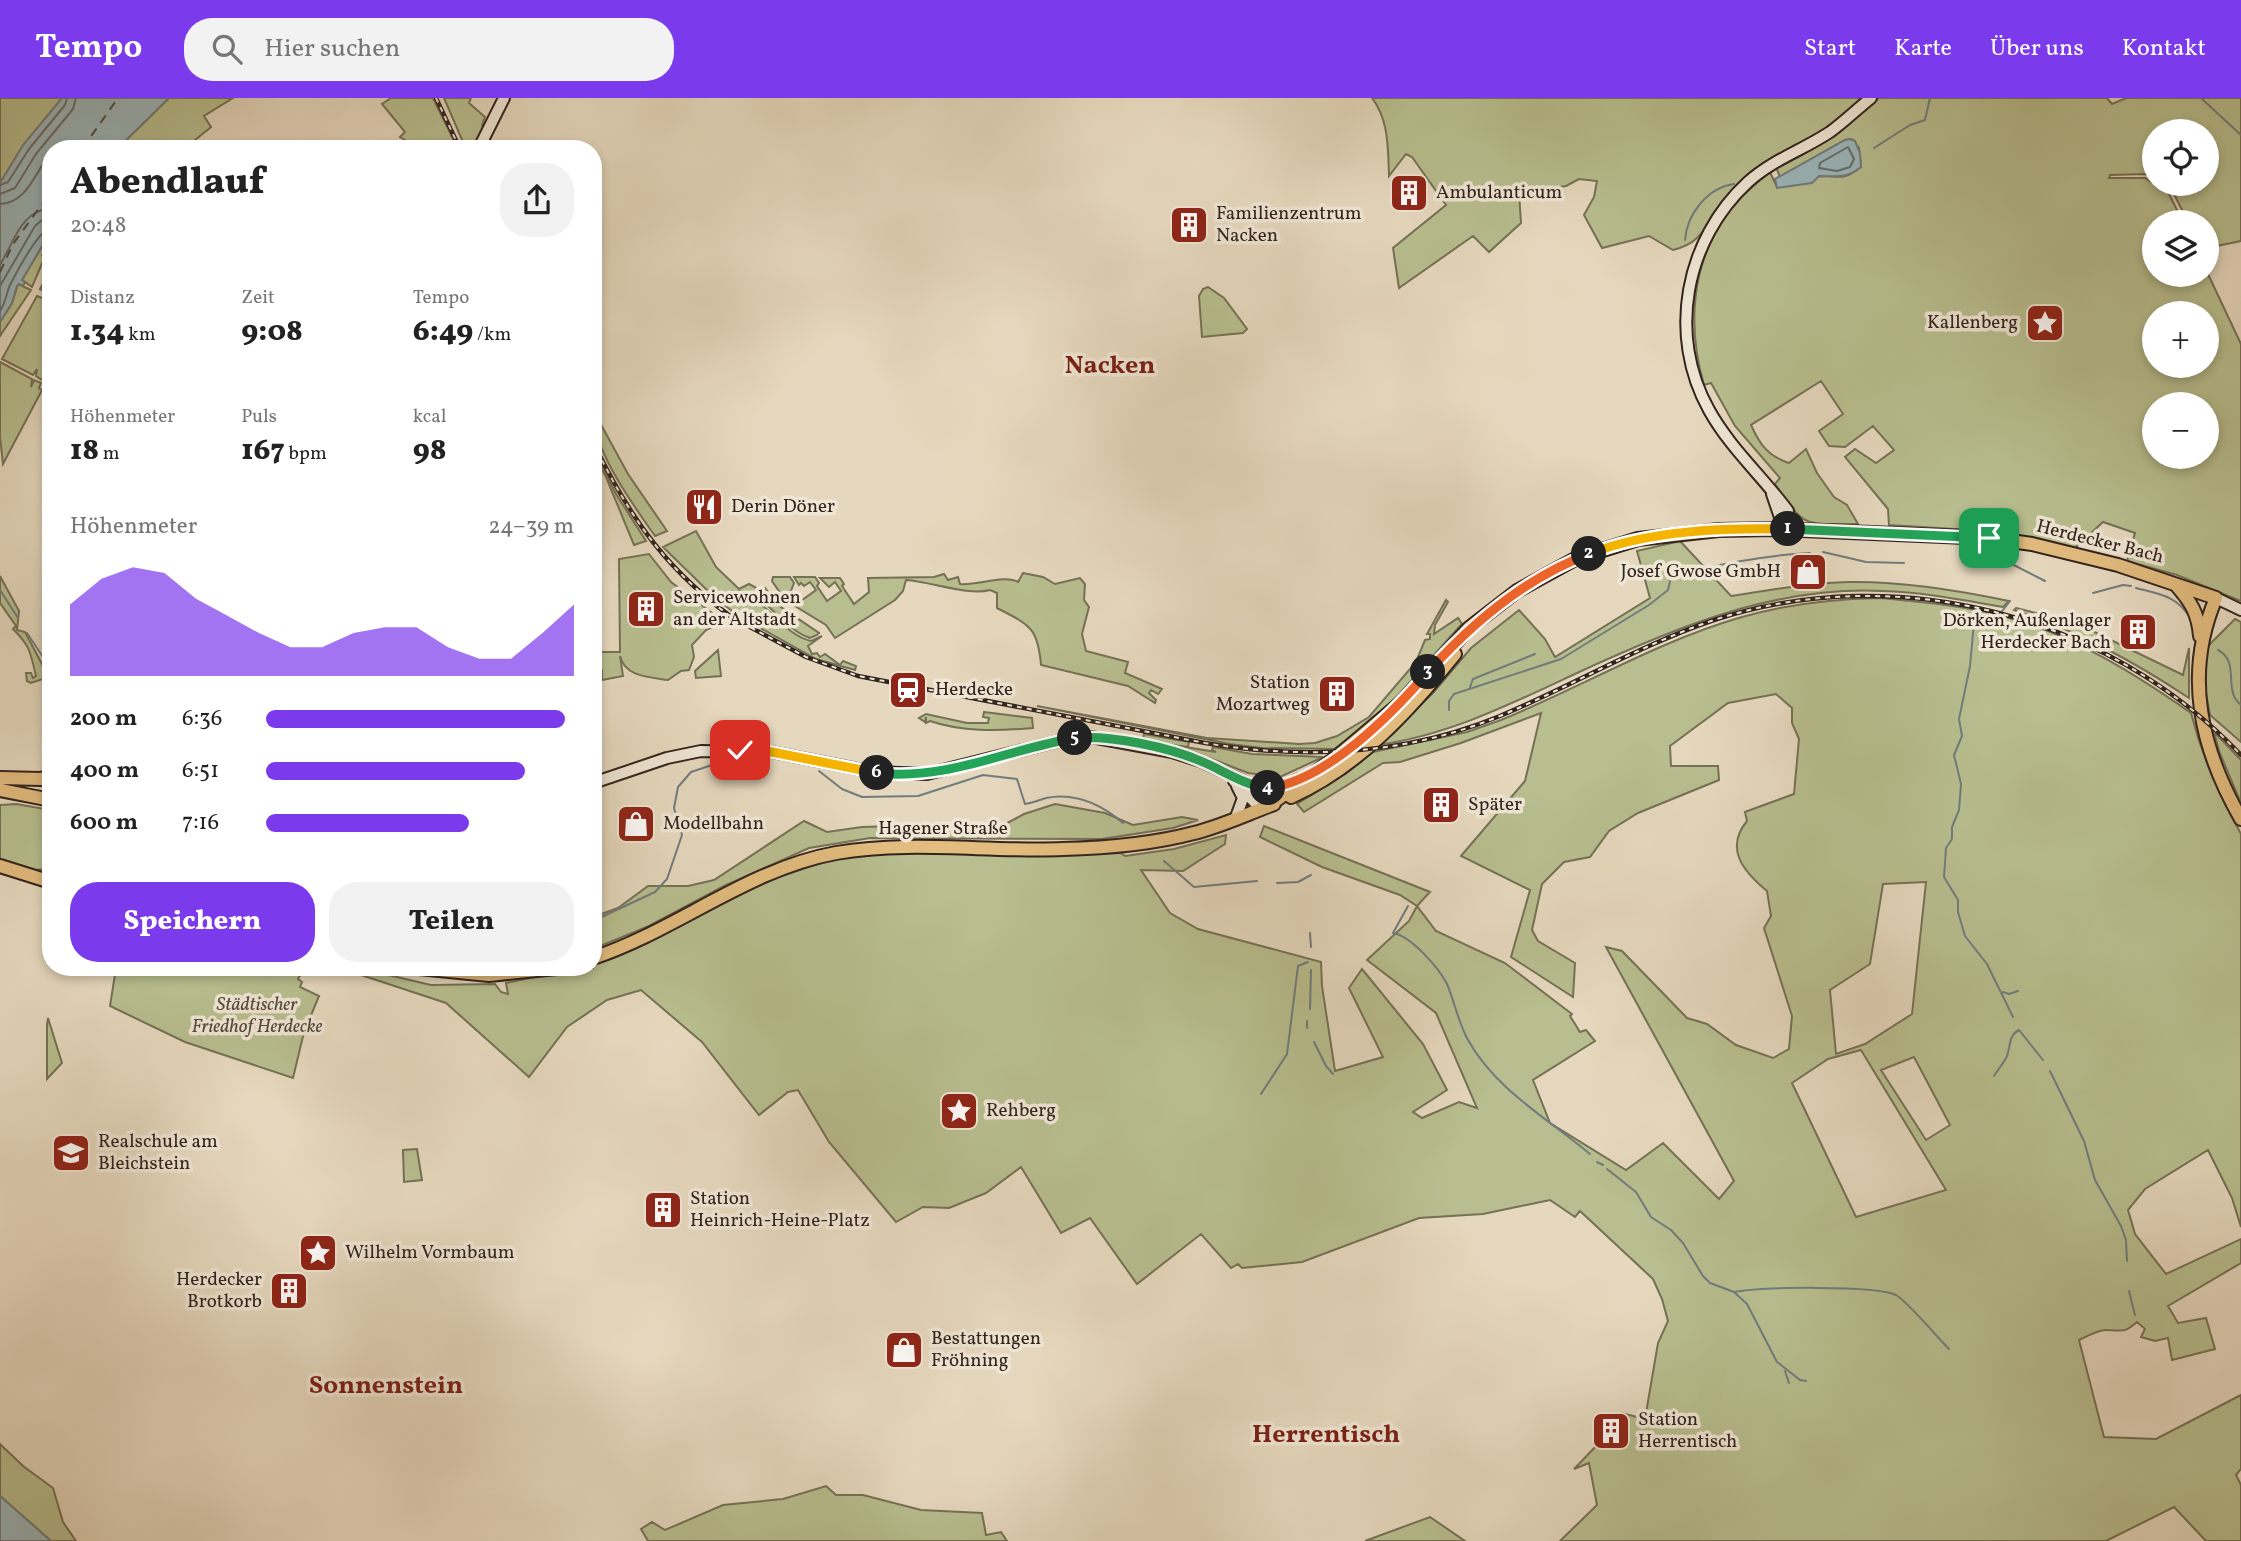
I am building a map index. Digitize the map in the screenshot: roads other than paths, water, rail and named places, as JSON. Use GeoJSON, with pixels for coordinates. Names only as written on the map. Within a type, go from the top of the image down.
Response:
{"type":"FeatureCollection","features":[{"type":"Feature","properties":{"kind":"main road","name":"Herdecker Bach"},"geometry":{"type":"LineString","coordinates":[[1265,807],[1342,752],[1403,701],[1450,648],[1517,591],[1597,551],[1638,539],[1719,530],[1928,533],[2025,543],[2118,565],[2216,598]]}},
{"type":"Feature","properties":{"kind":"main road"},"geometry":{"type":"LineString","coordinates":[[2174,582],[2193,604],[2198,616],[2201,642]]}},
{"type":"Feature","properties":{"kind":"main road"},"geometry":{"type":"LineString","coordinates":[[2216,598],[2201,642],[2197,670],[2199,703],[2205,731],[2226,793],[2241,819]]}},
{"type":"Feature","properties":{"kind":"main road","name":"Herdecker Bach"},"geometry":{"type":"LineString","coordinates":[[1265,807],[1295,795],[1342,767],[1383,734],[1424,692],[1487,614]]}},
{"type":"Feature","properties":{"kind":"main road"},"geometry":{"type":"LineString","coordinates":[[0,778],[42,779]]}},
{"type":"Feature","properties":{"kind":"main road"},"geometry":{"type":"LineString","coordinates":[[0,790],[42,798]]}},
{"type":"Feature","properties":{"kind":"main road"},"geometry":{"type":"LineString","coordinates":[[0,800],[22,794]]}},
{"type":"Feature","properties":{"kind":"main road","name":"Hagener Straße"},"geometry":{"type":"LineString","coordinates":[[602,955],[637,942],[757,879],[833,854],[885,846],[1061,849],[1113,846],[1175,837],[1214,827],[1265,807]]}},
{"type":"Feature","properties":{"kind":"main road"},"geometry":{"type":"LineString","coordinates":[[0,866],[42,877]]}},
{"type":"Feature","properties":{"kind":"street"},"geometry":{"type":"LineString","coordinates":[[483,140],[504,98]]}},
{"type":"Feature","properties":{"kind":"street"},"geometry":{"type":"LineString","coordinates":[[1784,529],[1771,491],[1718,425],[1698,387],[1686,345],[1685,328],[1695,266],[1705,237],[1748,182],[1766,168],[1829,132],[1871,98]]}},
{"type":"Feature","properties":{"kind":"street"},"geometry":{"type":"LineString","coordinates":[[2216,598],[2241,610]]}},
{"type":"Feature","properties":{"kind":"street"},"geometry":{"type":"LineString","coordinates":[[602,780],[667,758],[701,751],[772,752],[873,772],[927,774],[1062,740],[1091,737],[1172,752],[1254,786],[1284,786],[1308,775]]}},
{"type":"Feature","properties":{"kind":"street"},"geometry":{"type":"LineString","coordinates":[[1226,775],[1265,807]]}},
{"type":"Feature","properties":{"kind":"street"},"geometry":{"type":"LineString","coordinates":[[1226,775],[1242,798],[1235,820]]}},
{"type":"Feature","properties":{"kind":"street"},"geometry":{"type":"LineString","coordinates":[[1254,786],[1265,807]]}},
{"type":"Feature","properties":{"kind":"water"},"geometry":{"type":"Polygon","coordinates":[[[62,98],[169,98],[126,140],[42,140],[42,246],[22,280],[25,282],[23,286],[17,286],[12,303],[0,322],[0,183],[23,145],[62,98]]]}},
{"type":"Feature","properties":{"kind":"water"},"geometry":{"type":"Polygon","coordinates":[[[1851,139],[1855,141],[1860,153],[1861,167],[1856,171],[1841,176],[1819,176],[1812,183],[1777,188],[1775,179],[1851,139]]]}},
{"type":"Feature","properties":{"kind":"water"},"geometry":{"type":"Polygon","coordinates":[[[0,1496],[51,1541],[0,1541],[0,1496]]]}},
{"type":"Feature","properties":{"kind":"waterway"},"geometry":{"type":"LineString","coordinates":[[1874,148],[1910,125],[1925,120],[1930,98]]}},
{"type":"Feature","properties":{"kind":"waterway"},"geometry":{"type":"LineString","coordinates":[[2201,98],[2241,135]]}},
{"type":"Feature","properties":{"kind":"waterway"},"geometry":{"type":"LineString","coordinates":[[1685,240],[1690,221],[1700,204],[1715,191],[1734,184]]}},
{"type":"Feature","properties":{"kind":"waterway","name":"Herdecker Bach"},"geometry":{"type":"LineString","coordinates":[[1823,552],[1866,562],[1904,563]]}},
{"type":"Feature","properties":{"kind":"waterway","name":"Herdecker Bach"},"geometry":{"type":"LineString","coordinates":[[1449,710],[1449,701],[1454,694],[1561,659],[1649,605],[1668,590],[1671,577],[1740,561],[1810,553]]}},
{"type":"Feature","properties":{"kind":"waterway","name":"Herdecker Bach"},"geometry":{"type":"LineString","coordinates":[[2002,559],[2045,581]]}},
{"type":"Feature","properties":{"kind":"waterway","name":"Herdecker Bach"},"geometry":{"type":"LineString","coordinates":[[2093,593],[2123,585],[2131,586]]}},
{"type":"Feature","properties":{"kind":"waterway","name":"Herdecker Bach"},"geometry":{"type":"LineString","coordinates":[[2136,588],[2174,600],[2190,618]]}},
{"type":"Feature","properties":{"kind":"waterway","name":"Herdecker Bach"},"geometry":{"type":"LineString","coordinates":[[0,590],[18,618]]}},
{"type":"Feature","properties":{"kind":"waterway"},"geometry":{"type":"LineString","coordinates":[[1975,618],[1996,619],[2010,601]]}},
{"type":"Feature","properties":{"kind":"waterway"},"geometry":{"type":"LineString","coordinates":[[1974,623],[1970,666],[1959,719],[1962,736],[1954,755],[1961,784],[1959,810],[1952,827],[1952,839],[1946,848],[1944,877],[1958,900],[1958,912],[1965,936],[1987,964],[2013,1017]]}},
{"type":"Feature","properties":{"kind":"waterway","name":"Herdecker Bach"},"geometry":{"type":"LineString","coordinates":[[27,633],[42,656]]}},
{"type":"Feature","properties":{"kind":"waterway","name":"Herdecker Bach"},"geometry":{"type":"LineString","coordinates":[[2218,650],[2229,662],[2233,692],[2241,705]]}},
{"type":"Feature","properties":{"kind":"waterway"},"geometry":{"type":"LineString","coordinates":[[1470,687],[1473,679],[1535,654]]}},
{"type":"Feature","properties":{"kind":"waterway","name":"Herdecker Bach"},"geometry":{"type":"LineString","coordinates":[[602,917],[655,892],[667,879],[682,835],[674,808],[678,787],[691,772],[718,763]]}},
{"type":"Feature","properties":{"kind":"waterway","name":"Herdecker Bach"},"geometry":{"type":"LineString","coordinates":[[819,771],[842,789],[862,797],[918,796],[983,775],[1017,779],[1025,804],[1046,798],[1068,797],[1097,806],[1123,823]]}},
{"type":"Feature","properties":{"kind":"waterway","name":"Herdecker Bach"},"geometry":{"type":"LineString","coordinates":[[1164,861],[1194,887],[1257,881]]}},
{"type":"Feature","properties":{"kind":"waterway","name":"Herdecker Bach"},"geometry":{"type":"LineString","coordinates":[[1277,883],[1298,882],[1311,875]]}},
{"type":"Feature","properties":{"kind":"waterway"},"geometry":{"type":"LineString","coordinates":[[1408,906],[1393,933],[1416,946],[1443,977],[1468,1040],[1480,1058],[1508,1089],[1590,1154]]}},
{"type":"Feature","properties":{"kind":"waterway"},"geometry":{"type":"LineString","coordinates":[[1310,933],[1311,947]]}},
{"type":"Feature","properties":{"kind":"waterway"},"geometry":{"type":"LineString","coordinates":[[1261,1094],[1287,1054],[1298,966],[1308,962]]}},
{"type":"Feature","properties":{"kind":"waterway"},"geometry":{"type":"LineString","coordinates":[[1310,1009],[1311,970]]}},
{"type":"Feature","properties":{"kind":"waterway"},"geometry":{"type":"LineString","coordinates":[[2003,992],[2009,994],[2018,991]]}},
{"type":"Feature","properties":{"kind":"waterway"},"geometry":{"type":"LineString","coordinates":[[1307,1021],[1307,1028]]}},
{"type":"Feature","properties":{"kind":"waterway"},"geometry":{"type":"LineString","coordinates":[[1994,1076],[2007,1056],[2011,1038],[2019,1030],[2043,1060]]}},
{"type":"Feature","properties":{"kind":"waterway"},"geometry":{"type":"LineString","coordinates":[[1314,1042],[1333,1074]]}},
{"type":"Feature","properties":{"kind":"waterway"},"geometry":{"type":"LineString","coordinates":[[2050,1071],[2084,1141],[2095,1180],[2121,1226],[2126,1240],[2127,1261]]}},
{"type":"Feature","properties":{"kind":"waterway"},"geometry":{"type":"LineString","coordinates":[[1597,1162],[1603,1165]]}},
{"type":"Feature","properties":{"kind":"waterway"},"geometry":{"type":"LineString","coordinates":[[1607,1169],[1636,1192],[1651,1217],[1671,1230],[1683,1243],[1710,1283],[1734,1292],[1747,1304],[1777,1362],[1800,1380],[1806,1381]]}},
{"type":"Feature","properties":{"kind":"waterway"},"geometry":{"type":"LineString","coordinates":[[1735,1292],[1817,1288],[1885,1292],[1901,1299],[1949,1349]]}},
{"type":"Feature","properties":{"kind":"waterway"},"geometry":{"type":"LineString","coordinates":[[2129,1291],[2135,1315]]}},
{"type":"Feature","properties":{"kind":"waterway"},"geometry":{"type":"LineString","coordinates":[[1785,1371],[1789,1383]]}},
{"type":"Feature","properties":{"kind":"railway"},"geometry":{"type":"LineString","coordinates":[[436,98],[456,140]]}},
{"type":"Feature","properties":{"kind":"railway"},"geometry":{"type":"LineString","coordinates":[[602,460],[637,520],[654,543],[692,585],[740,623]]}},
{"type":"Feature","properties":{"kind":"railway"},"geometry":{"type":"LineString","coordinates":[[733,618],[806,657],[858,676],[1205,743],[1317,752],[1391,746],[1464,729],[1500,716],[1659,641],[1714,620],[1784,603],[1855,596],[1927,599],[1997,612],[2064,635],[2128,666],[2188,707],[2241,755]]}},
{"type":"Feature","properties":{"kind":"place","name":"Ambulanticum"},"geometry":{"type":"Point","coordinates":[1409,193]}},
{"type":"Feature","properties":{"kind":"place","name":"Familienzentrum Nacken"},"geometry":{"type":"Point","coordinates":[1189,225]}},
{"type":"Feature","properties":{"kind":"place","name":"Kallenberg"},"geometry":{"type":"Point","coordinates":[2045,323]}},
{"type":"Feature","properties":{"kind":"place","name":"Derin Döner"},"geometry":{"type":"Point","coordinates":[704,507]}},
{"type":"Feature","properties":{"kind":"place","name":"Josef Gwose GmbH"},"geometry":{"type":"Point","coordinates":[1808,572]}},
{"type":"Feature","properties":{"kind":"place","name":"Servicewohnen an der Altstadt"},"geometry":{"type":"Point","coordinates":[646,609]}},
{"type":"Feature","properties":{"kind":"place","name":"Dörken, Außenlager Herdecker Bach"},"geometry":{"type":"Point","coordinates":[2138,632]}},
{"type":"Feature","properties":{"kind":"place","name":"Herdecke"},"geometry":{"type":"Point","coordinates":[908,690]}},
{"type":"Feature","properties":{"kind":"place","name":"Station Mozartweg"},"geometry":{"type":"Point","coordinates":[1337,694]}},
{"type":"Feature","properties":{"kind":"place","name":"Später"},"geometry":{"type":"Point","coordinates":[1441,805]}},
{"type":"Feature","properties":{"kind":"place","name":"Modellbahn"},"geometry":{"type":"Point","coordinates":[636,824]}},
{"type":"Feature","properties":{"kind":"place","name":"Rehberg"},"geometry":{"type":"Point","coordinates":[959,1111]}},
{"type":"Feature","properties":{"kind":"place","name":"Realschule am Bleichstein"},"geometry":{"type":"Point","coordinates":[71,1153]}},
{"type":"Feature","properties":{"kind":"place","name":"Station Heinrich-Heine-Platz"},"geometry":{"type":"Point","coordinates":[663,1210]}},
{"type":"Feature","properties":{"kind":"place","name":"Wilhelm Vormbaum"},"geometry":{"type":"Point","coordinates":[318,1253]}},
{"type":"Feature","properties":{"kind":"place","name":"Herdecker Brotkorb"},"geometry":{"type":"Point","coordinates":[289,1291]}},
{"type":"Feature","properties":{"kind":"place","name":"Bestattungen Fröhning"},"geometry":{"type":"Point","coordinates":[904,1350]}},
{"type":"Feature","properties":{"kind":"place","name":"Station Herrentisch"},"geometry":{"type":"Point","coordinates":[1611,1431]}},
{"type":"Feature","properties":{"kind":"district","name":"Nacken"},"geometry":{"type":"Point","coordinates":[1110,366]}},
{"type":"Feature","properties":{"kind":"district","name":"Sonnenstein"},"geometry":{"type":"Point","coordinates":[386,1386]}},
{"type":"Feature","properties":{"kind":"district","name":"Herrentisch"},"geometry":{"type":"Point","coordinates":[1326,1435]}},
{"type":"Feature","properties":{"kind":"park label","name":"Städtischer Friedhof Herdecke"},"geometry":{"type":"Point","coordinates":[257,1016]}}]}
